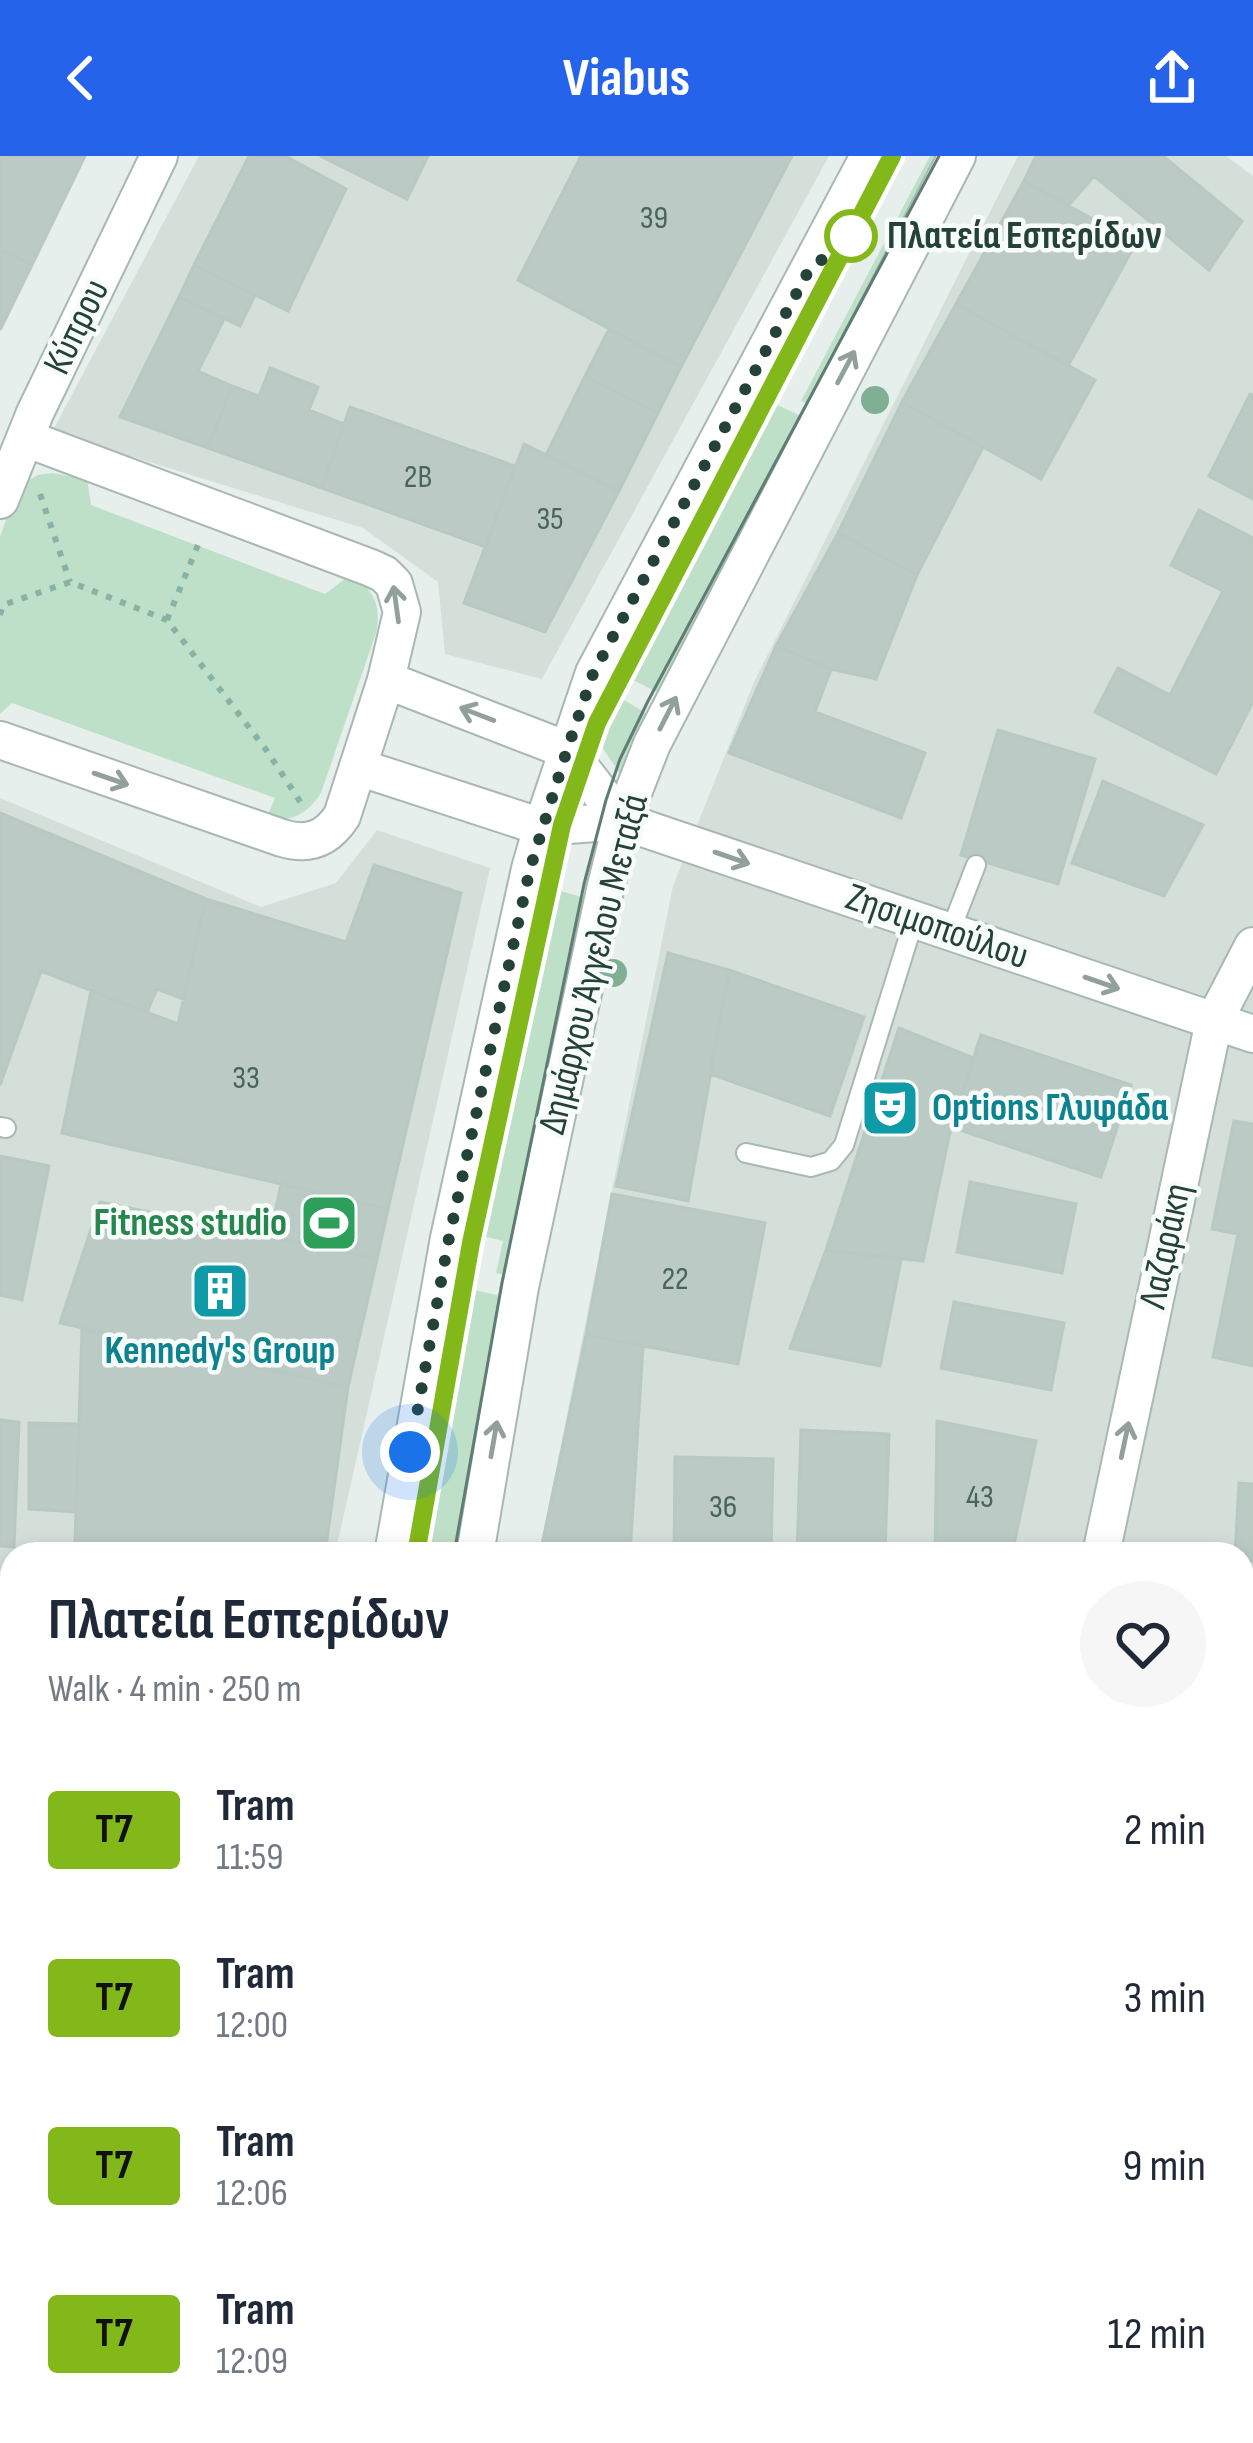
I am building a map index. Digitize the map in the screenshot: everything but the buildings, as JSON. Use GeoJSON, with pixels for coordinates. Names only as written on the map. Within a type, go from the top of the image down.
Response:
{"type":"FeatureCollection","features":[{"type":"Feature","properties":{"kind":"street","name":"Κύπρου"},"geometry":{"type":"LineString","coordinates":[[0,500],[159,156]]}},
{"type":"Feature","properties":{"kind":"street","name":"Δημάρχου Άγγελου Μεταξά"},"geometry":{"type":"LineString","coordinates":[[395,1542],[449,1238],[542,827],[567,750],[593,674],[869,156]]}},
{"type":"Feature","properties":{"kind":"street","name":"Δημάρχου Άγγελου Μεταξά"},"geometry":{"type":"LineString","coordinates":[[477,1542],[520,1287],[622,820],[652,743],[957,156]]}},
{"type":"Feature","properties":{"kind":"street"},"geometry":{"type":"LineString","coordinates":[[0,740],[295,842],[310,842],[334,828],[342,815],[386,680],[402,612],[394,584],[384,574],[25,438]]}},
{"type":"Feature","properties":{"kind":"street"},"geometry":{"type":"LineString","coordinates":[[386,680],[567,750],[622,820]]}},
{"type":"Feature","properties":{"kind":"street","name":"Ζησιμοπούλου"},"geometry":{"type":"LineString","coordinates":[[358,767],[542,827],[622,820],[1253,1034]]}},
{"type":"Feature","properties":{"kind":"street","name":"Λαζαράκη"},"geometry":{"type":"LineString","coordinates":[[1104,1542],[1214,1021],[1253,946]]}},
{"type":"Feature","properties":{"kind":"lane"},"geometry":{"type":"LineString","coordinates":[[950,932],[976,865]]}},
{"type":"Feature","properties":{"kind":"lane"},"geometry":{"type":"LineString","coordinates":[[746,1153],[811,1167],[831,1161],[844,1145],[914,920]]}},
{"type":"Feature","properties":{"kind":"path"},"geometry":{"type":"LineString","coordinates":[[25,438],[70,582]]}},
{"type":"Feature","properties":{"kind":"path"},"geometry":{"type":"LineString","coordinates":[[167,620],[213,508]]}},
{"type":"Feature","properties":{"kind":"path"},"geometry":{"type":"LineString","coordinates":[[0,615],[3,605],[70,582],[167,620],[267,751],[323,837]]}},
{"type":"Feature","properties":{"kind":"shaded area"},"geometry":{"type":"Polygon","coordinates":[[[199,156],[829,156],[542,679],[445,654],[438,582],[363,528],[52,432],[199,156]]]}},
{"type":"Feature","properties":{"kind":"shaded area"},"geometry":{"type":"Polygon","coordinates":[[[1018,156],[1226,156],[1253,176],[1253,1542],[541,1542],[673,886],[754,682],[1018,156]]]}},
{"type":"Feature","properties":{"kind":"shaded area"},"geometry":{"type":"Polygon","coordinates":[[[0,798],[261,907],[336,883],[377,830],[490,868],[338,1542],[0,1542],[0,798]]]}},
{"type":"Feature","properties":{"kind":"green space"},"geometry":{"type":"Polygon","coordinates":[[[886,156],[902,156],[780,389],[767,383],[886,156]]]}},
{"type":"Feature","properties":{"kind":"green space"},"geometry":{"type":"Polygon","coordinates":[[[930,156],[945,156],[813,406],[801,401],[930,156]]]}},
{"type":"Feature","properties":{"kind":"green space"},"geometry":{"type":"Polygon","coordinates":[[[759,396],[807,419],[661,694],[615,671],[759,396]]]}},
{"type":"Feature","properties":{"kind":"green space"},"geometry":{"type":"Polygon","coordinates":[[[38,475],[87,479],[91,505],[325,594],[350,575],[370,592],[377,607],[376,633],[321,793],[305,811],[291,818],[267,817],[275,798],[12,703],[0,714],[0,537],[16,492],[38,475]]]}},
{"type":"Feature","properties":{"kind":"green space"},"geometry":{"type":"Polygon","coordinates":[[[607,690],[651,716],[625,781],[589,728],[607,690]]]}},
{"type":"Feature","properties":{"kind":"green space"},"geometry":{"type":"Polygon","coordinates":[[[542,886],[593,900],[509,1276],[496,1273],[503,1241],[468,1232],[542,886]]]}},
{"type":"Feature","properties":{"kind":"green space"},"geometry":{"type":"Polygon","coordinates":[[[462,1256],[481,1259],[475,1290],[505,1297],[465,1542],[411,1542],[462,1256]]]}},
{"type":"Feature","properties":{"kind":"tram line"},"geometry":{"type":"LineString","coordinates":[[418,1542],[471,1243],[562,825],[597,723],[892,156]]}},
{"type":"Feature","properties":{"kind":"tram line","name":"Τ7"},"geometry":{"type":"LineString","coordinates":[[418,1542],[471,1243],[562,825],[597,723],[892,156]]}},
{"type":"Feature","properties":{"kind":"tram line"},"geometry":{"type":"LineString","coordinates":[[456,1542],[502,1283],[584,884],[620,759],[939,156]]}},
{"type":"Feature","properties":{"kind":"place","name":"Πλατεία Εσπερίδων"},"geometry":{"type":"Point","coordinates":[851,236]}},
{"type":"Feature","properties":{"kind":"place","name":"Options Γλυφάδα"},"geometry":{"type":"Point","coordinates":[890,1108]}},
{"type":"Feature","properties":{"kind":"place","name":"Fitness studio"},"geometry":{"type":"Point","coordinates":[329,1223]}},
{"type":"Feature","properties":{"kind":"place","name":"Kennedy's Group"},"geometry":{"type":"Point","coordinates":[220,1291]}},
{"type":"Feature","properties":{"kind":"route"},"geometry":{"type":"LineString","coordinates":[[410,1452],[449,1238],[530,869],[593,674],[809,270],[851,236]]}}]}
